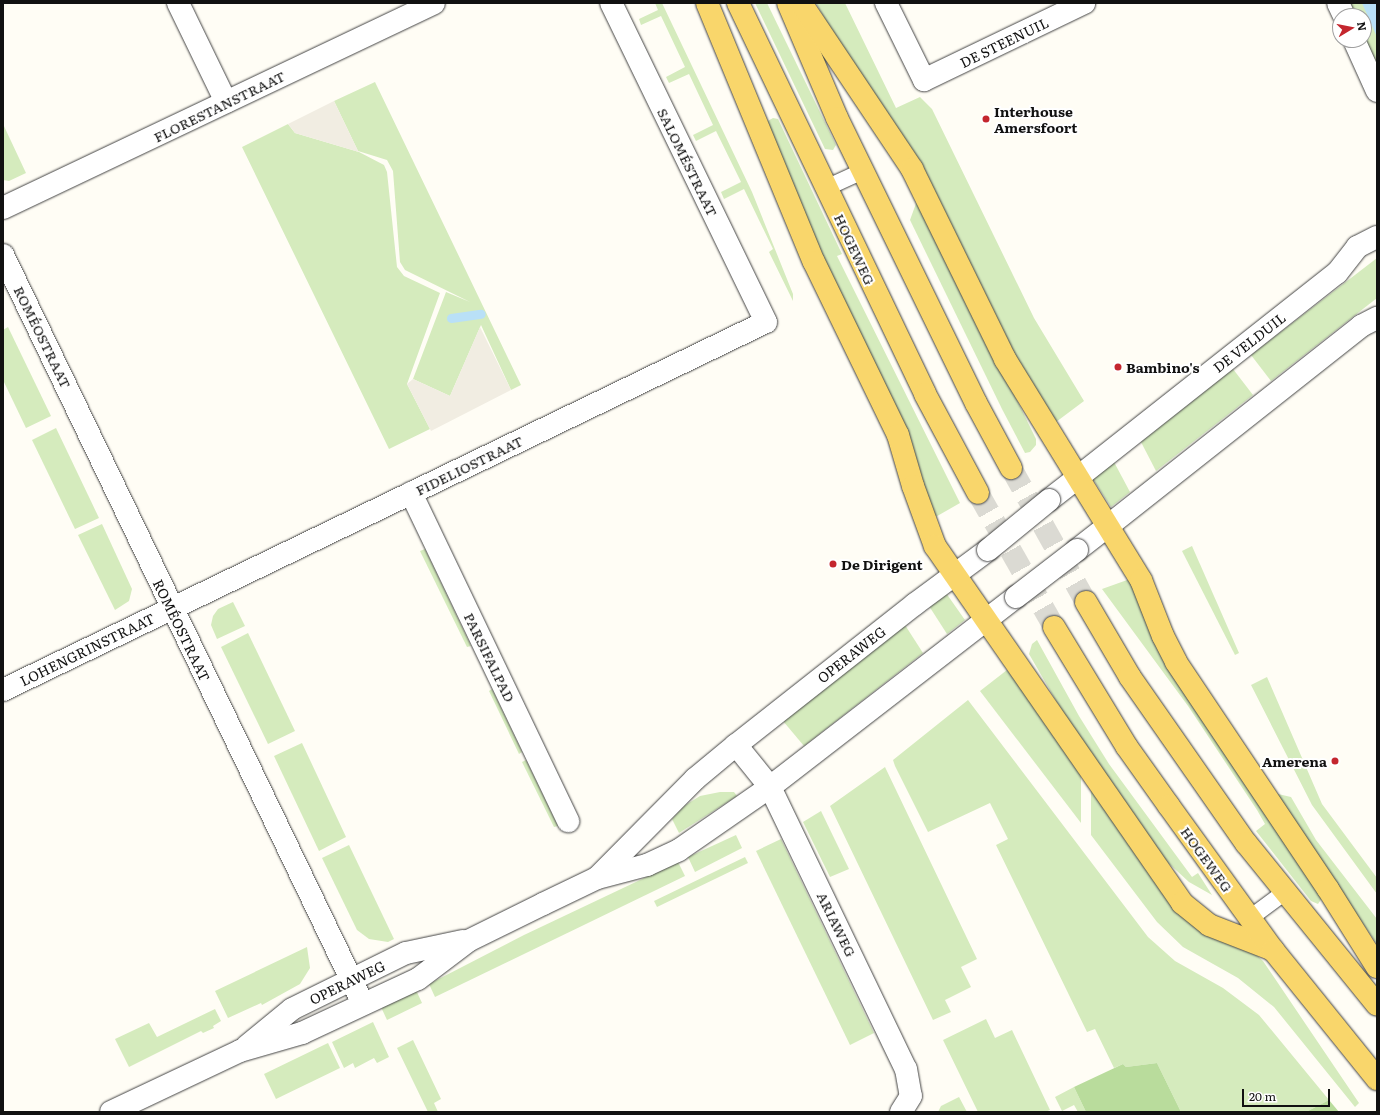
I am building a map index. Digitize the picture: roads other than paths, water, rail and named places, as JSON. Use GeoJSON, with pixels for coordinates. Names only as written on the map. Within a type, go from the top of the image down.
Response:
{"type":"FeatureCollection","features":[{"type":"Feature","properties":{"kind":"main road"},"geometry":{"type":"LineString","coordinates":[[707,3],[814,262],[898,435],[914,491],[935,546],[987,619],[1169,886],[1189,911],[1209,925],[1273,950]]}},
{"type":"Feature","properties":{"kind":"main road","name":"HOGEWEG"},"geometry":{"type":"LineString","coordinates":[[738,3],[925,394],[978,493]]}},
{"type":"Feature","properties":{"kind":"main road"},"geometry":{"type":"LineString","coordinates":[[788,3],[837,118],[976,403],[1011,468]]}},
{"type":"Feature","properties":{"kind":"main road"},"geometry":{"type":"LineString","coordinates":[[801,3],[912,169],[1005,359],[1147,592],[1163,636],[1176,662],[1328,889],[1377,967]]}},
{"type":"Feature","properties":{"kind":"main road"},"geometry":{"type":"LineString","coordinates":[[1086,602],[1130,677],[1246,843],[1377,1005]]}},
{"type":"Feature","properties":{"kind":"main road","name":"HOGEWEG"},"geometry":{"type":"LineString","coordinates":[[1054,627],[1127,747],[1273,950],[1377,1080]]}},
{"type":"Feature","properties":{"kind":"street"},"geometry":{"type":"LineString","coordinates":[[178,3],[226,102]]}},
{"type":"Feature","properties":{"kind":"street","name":"FLORESTANSTRAAT"},"geometry":{"type":"LineString","coordinates":[[3,208],[434,3]]}},
{"type":"Feature","properties":{"kind":"street","name":"SALOMÉSTRAAT"},"geometry":{"type":"LineString","coordinates":[[611,3],[766,322]]}},
{"type":"Feature","properties":{"kind":"street","name":"DE STEENUIL"},"geometry":{"type":"LineString","coordinates":[[886,3],[924,80],[1084,3]]}},
{"type":"Feature","properties":{"kind":"street"},"geometry":{"type":"LineString","coordinates":[[1358,48],[1377,91]]}},
{"type":"Feature","properties":{"kind":"street","name":"DE VELDUIL"},"geometry":{"type":"LineString","coordinates":[[1118,446],[1337,273],[1357,247],[1377,237]]}},
{"type":"Feature","properties":{"kind":"street","name":"ROMÉOSTRAAT"},"geometry":{"type":"LineString","coordinates":[[3,255],[363,1004]]}},
{"type":"Feature","properties":{"kind":"street","name":"OPERAWEG"},"geometry":{"type":"LineString","coordinates":[[111,1112],[240,1051],[302,1033],[418,979],[468,940],[597,878],[647,865],[679,850],[770,787],[1108,526],[1361,326],[1377,318]]}},
{"type":"Feature","properties":{"kind":"street","name":"FIDELIOSTRAAT"},"geometry":{"type":"LineString","coordinates":[[172,609],[766,322]]}},
{"type":"Feature","properties":{"kind":"street","name":"OPERAWEG"},"geometry":{"type":"LineString","coordinates":[[597,878],[695,780],[736,745],[955,574],[988,550],[1118,446]]}},
{"type":"Feature","properties":{"kind":"street","name":"PARSIFALPAD"},"geometry":{"type":"LineString","coordinates":[[411,493],[568,821]]}},
{"type":"Feature","properties":{"kind":"street","name":"LOHENGRINSTRAAT"},"geometry":{"type":"LineString","coordinates":[[3,690],[172,609]]}},
{"type":"Feature","properties":{"kind":"street","name":"ARIAWEG"},"geometry":{"type":"LineString","coordinates":[[736,745],[770,787],[906,1068],[911,1096],[901,1112]]}},
{"type":"Feature","properties":{"kind":"street","name":"OPERAWEG"},"geometry":{"type":"LineString","coordinates":[[240,1051],[292,1009],[406,953],[468,940]]}},
{"type":"Feature","properties":{"kind":"lane"},"geometry":{"type":"LineString","coordinates":[[826,188],[864,171]]}},
{"type":"Feature","properties":{"kind":"lane"},"geometry":{"type":"LineString","coordinates":[[1250,918],[1285,892]]}},
{"type":"Feature","properties":{"kind":"water"},"geometry":{"type":"Polygon","coordinates":[[[1362,3],[1377,3],[1377,37],[1372,26],[1372,8],[1364,8],[1362,3]]]}},
{"type":"Feature","properties":{"kind":"waterway"},"geometry":{"type":"LineString","coordinates":[[451,318],[481,314]]}},
{"type":"Feature","properties":{"kind":"tunnel"},"geometry":{"type":"LineString","coordinates":[[1011,468],[1086,602]]}},
{"type":"Feature","properties":{"kind":"tunnel"},"geometry":{"type":"LineString","coordinates":[[978,493],[1054,627]]}},
{"type":"Feature","properties":{"kind":"place","name":"Interhouse Amersfoort"},"geometry":{"type":"Point","coordinates":[986,119]}},
{"type":"Feature","properties":{"kind":"place","name":"Bambino's"},"geometry":{"type":"Point","coordinates":[1118,367]}},
{"type":"Feature","properties":{"kind":"place","name":"De Dirigent"},"geometry":{"type":"Point","coordinates":[833,564]}},
{"type":"Feature","properties":{"kind":"place","name":"Amerena"},"geometry":{"type":"Point","coordinates":[1335,761]}}]}
